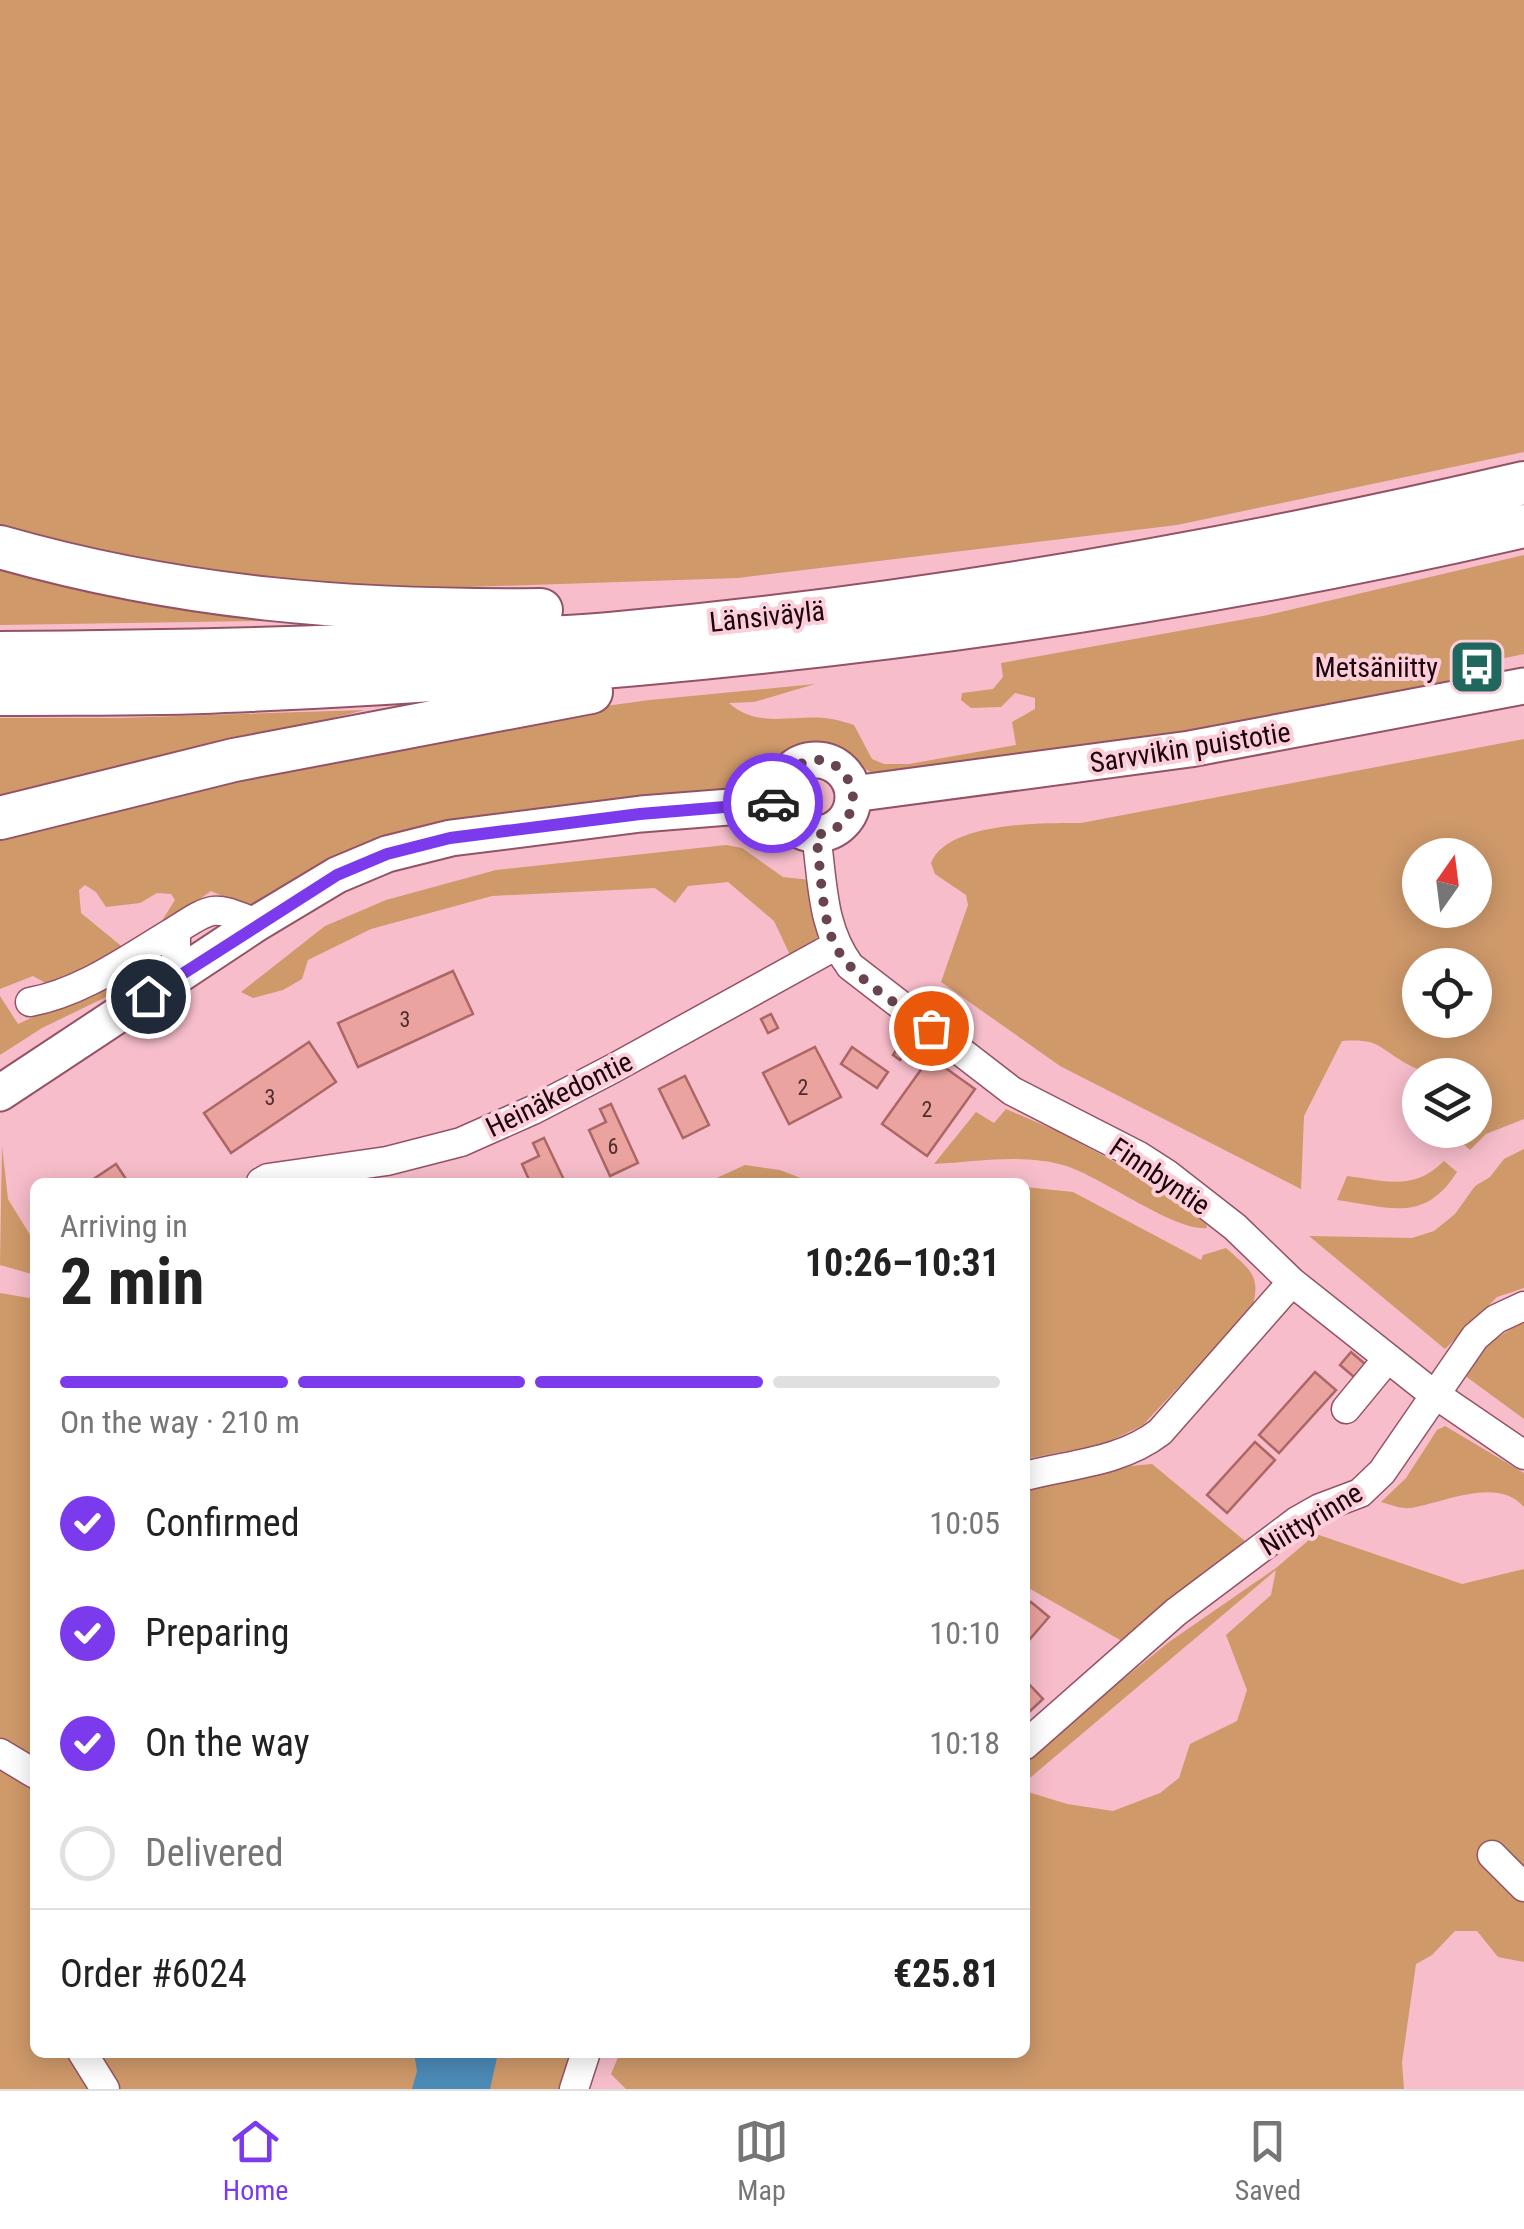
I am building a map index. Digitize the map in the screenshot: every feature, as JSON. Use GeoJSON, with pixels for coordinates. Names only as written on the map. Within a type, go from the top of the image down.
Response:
{"type":"FeatureCollection","features":[{"type":"Feature","properties":{"kind":"highway","name":"Länsiväylä"},"geometry":{"type":"LineString","coordinates":[[0,652],[256,651],[607,634],[862,606],[1378,518],[1524,483]]}},
{"type":"Feature","properties":{"kind":"highway","name":"Länsiväylä"},"geometry":{"type":"LineString","coordinates":[[0,694],[241,690],[606,669],[836,646],[1142,601],[1385,558],[1524,526]]}},
{"type":"Feature","properties":{"kind":"highway"},"geometry":{"type":"LineString","coordinates":[[0,547],[74,568],[153,584],[231,597],[322,604],[440,611],[862,606]]}},
{"type":"Feature","properties":{"kind":"highway"},"geometry":{"type":"LineString","coordinates":[[0,818],[234,760],[836,646]]}},
{"type":"Feature","properties":{"kind":"main road","name":"Sarvvikin puistotie"},"geometry":{"type":"LineString","coordinates":[[853,794],[1190,750],[1524,686]]}},
{"type":"Feature","properties":{"kind":"main road"},"geometry":{"type":"LineString","coordinates":[[818,760],[842,770],[853,794],[847,818],[839,827],[816,835],[792,826],[778,803],[784,777],[804,761],[818,760]]}},
{"type":"Feature","properties":{"kind":"main road"},"geometry":{"type":"LineString","coordinates":[[0,1093],[257,923],[337,875],[387,854],[450,838],[640,814],[778,803]]}},
{"type":"Feature","properties":{"kind":"street"},"geometry":{"type":"LineString","coordinates":[[816,835],[828,927],[835,946]]}},
{"type":"Feature","properties":{"kind":"street"},"geometry":{"type":"LineString","coordinates":[[30,1002],[57,997],[91,980],[206,910],[217,909],[257,923]]}},
{"type":"Feature","properties":{"kind":"street"},"geometry":{"type":"LineString","coordinates":[[176,930],[176,977]]}},
{"type":"Feature","properties":{"kind":"street","name":"Heinäkedontie"},"geometry":{"type":"LineString","coordinates":[[268,1178],[388,1161],[461,1142],[584,1084],[835,946]]}},
{"type":"Feature","properties":{"kind":"street","name":"Finnbyntie"},"geometry":{"type":"LineString","coordinates":[[835,946],[850,966],[1012,1091],[1168,1174],[1235,1228],[1292,1282]]}},
{"type":"Feature","properties":{"kind":"street"},"geometry":{"type":"LineString","coordinates":[[1030,1475],[1120,1455],[1160,1432],[1292,1282],[1437,1395],[1524,1455]]}},
{"type":"Feature","properties":{"kind":"street","name":"Niittyrinne"},"geometry":{"type":"LineString","coordinates":[[1030,1741],[1176,1612],[1297,1521],[1360,1493],[1382,1472],[1475,1337],[1496,1319],[1524,1306]]}},
{"type":"Feature","properties":{"kind":"street"},"geometry":{"type":"LineString","coordinates":[[1346,1410],[1388,1358]]}},
{"type":"Feature","properties":{"kind":"street"},"geometry":{"type":"LineString","coordinates":[[0,1753],[30,1771]]}},
{"type":"Feature","properties":{"kind":"street"},"geometry":{"type":"LineString","coordinates":[[1492,1855],[1524,1888]]}},
{"type":"Feature","properties":{"kind":"street"},"geometry":{"type":"LineString","coordinates":[[86,2058],[105,2089]]}},
{"type":"Feature","properties":{"kind":"street"},"geometry":{"type":"LineString","coordinates":[[574,2089],[585,2058]]}},
{"type":"Feature","properties":{"kind":"street"},"geometry":{"type":"LineString","coordinates":[[586,2058],[601,2089]]}},
{"type":"Feature","properties":{"kind":"shaded area"},"geometry":{"type":"Polygon","coordinates":[[[0,0],[1524,0],[1524,452],[1177,525],[738,578],[347,591],[180,571],[0,527],[0,0]]]}},
{"type":"Feature","properties":{"kind":"shaded area"},"geometry":{"type":"Polygon","coordinates":[[[1524,555],[1524,654],[1463,667],[1463,676],[1425,693],[1304,716],[895,776],[872,773],[832,748],[795,747],[768,771],[732,790],[654,800],[259,906],[237,903],[211,891],[156,930],[175,900],[171,894],[157,893],[140,903],[106,907],[96,892],[85,885],[79,890],[81,913],[125,949],[53,987],[33,976],[0,989],[0,833],[466,725],[650,700],[815,684],[754,702],[729,703],[752,716],[834,719],[854,725],[872,759],[884,764],[909,764],[1016,745],[1012,722],[1035,709],[1035,698],[1015,693],[1001,707],[971,708],[961,700],[962,693],[993,689],[1003,677],[1001,663],[1268,615],[1524,555]]]}},
{"type":"Feature","properties":{"kind":"shaded area"},"geometry":{"type":"Polygon","coordinates":[[[0,564],[62,584],[262,621],[0,625],[0,564]]]}},
{"type":"Feature","properties":{"kind":"shaded area"},"geometry":{"type":"Polygon","coordinates":[[[365,710],[0,801],[0,718],[365,710]]]}},
{"type":"Feature","properties":{"kind":"shaded area"},"geometry":{"type":"Polygon","coordinates":[[[1524,739],[1524,1119],[1492,1132],[1492,1058],[1402,1061],[1372,1043],[1342,1041],[1304,1116],[1301,1189],[1060,1066],[941,982],[968,905],[966,895],[935,874],[931,863],[940,850],[956,839],[1021,825],[1081,823],[1524,739]]]}},
{"type":"Feature","properties":{"kind":"shaded area"},"geometry":{"type":"Polygon","coordinates":[[[726,845],[742,848],[783,877],[810,880],[816,941],[791,957],[774,921],[728,882],[688,886],[675,903],[655,888],[492,896],[371,929],[308,960],[302,979],[283,990],[253,998],[241,992],[325,926],[386,900],[496,870],[726,845]]]}},
{"type":"Feature","properties":{"kind":"shaded area"},"geometry":{"type":"Polygon","coordinates":[[[155,949],[163,954],[161,959],[104,998],[42,1028],[0,1055],[0,996],[18,1024],[98,987],[155,949]]]}},
{"type":"Feature","properties":{"kind":"shaded area"},"geometry":{"type":"Polygon","coordinates":[[[1006,1109],[1145,1178],[1207,1228],[1177,1222],[1081,1172],[1050,1162],[1000,1159],[934,1164],[976,1112],[994,1123],[1006,1109]]]}},
{"type":"Feature","properties":{"kind":"shaded area"},"geometry":{"type":"Polygon","coordinates":[[[2,1146],[8,1199],[30,1235],[30,1274],[0,1265],[2,1146]]]}},
{"type":"Feature","properties":{"kind":"shaded area"},"geometry":{"type":"Polygon","coordinates":[[[1524,1149],[1524,1288],[1497,1297],[1445,1349],[1309,1236],[1412,1238],[1434,1231],[1455,1214],[1475,1186],[1490,1177],[1504,1159],[1524,1149]]]}},
{"type":"Feature","properties":{"kind":"shaded area"},"geometry":{"type":"Polygon","coordinates":[[[1444,1161],[1457,1172],[1445,1188],[1418,1206],[1389,1208],[1337,1200],[1347,1176],[1399,1182],[1422,1177],[1444,1161]]]}},
{"type":"Feature","properties":{"kind":"shaded area"},"geometry":{"type":"Polygon","coordinates":[[[745,1165],[780,1170],[801,1178],[717,1178],[745,1165]]]}},
{"type":"Feature","properties":{"kind":"shaded area"},"geometry":{"type":"Polygon","coordinates":[[[1030,1188],[1073,1192],[1201,1260],[1203,1255],[1226,1248],[1254,1280],[1252,1308],[1143,1425],[1104,1444],[1030,1458],[1030,1188]]]}},
{"type":"Feature","properties":{"kind":"shaded area"},"geometry":{"type":"Polygon","coordinates":[[[0,1293],[30,1298],[30,2058],[572,2058],[561,2089],[0,2089],[0,1293]]]}},
{"type":"Feature","properties":{"kind":"shaded area"},"geometry":{"type":"Polygon","coordinates":[[[1524,1320],[1524,1419],[1464,1375],[1491,1342],[1524,1320]]]}},
{"type":"Feature","properties":{"kind":"shaded area"},"geometry":{"type":"Polygon","coordinates":[[[1445,1426],[1524,1473],[1524,1507],[1500,1493],[1485,1492],[1411,1508],[1381,1502],[1406,1478],[1437,1430],[1445,1426]]]}},
{"type":"Feature","properties":{"kind":"shaded area"},"geometry":{"type":"Polygon","coordinates":[[[1152,1464],[1245,1541],[1122,1641],[1030,1589],[1030,1488],[1110,1468],[1152,1464]]]}},
{"type":"Feature","properties":{"kind":"shaded area"},"geometry":{"type":"Polygon","coordinates":[[[1316,1534],[1462,1584],[1524,1569],[1524,1962],[1498,1957],[1477,1931],[1455,1931],[1432,1955],[1416,1964],[1402,2062],[1404,2089],[626,2089],[611,2074],[618,2058],[1030,2058],[1030,1793],[1067,1804],[1113,1811],[1160,1793],[1179,1778],[1190,1744],[1237,1721],[1247,1690],[1226,1635],[1271,1595],[1276,1570],[1030,1778],[1030,1755],[1169,1642],[1276,1568],[1316,1534]]]}},
{"type":"Feature","properties":{"kind":"water"},"geometry":{"type":"Polygon","coordinates":[[[415,2058],[497,2058],[490,2089],[412,2089],[417,2071],[415,2058]]]}},
{"type":"Feature","properties":{"kind":"building"},"geometry":{"type":"Polygon","coordinates":[[[453,971],[473,1014],[358,1067],[338,1023],[453,971]]]}},
{"type":"Feature","properties":{"kind":"building"},"geometry":{"type":"Polygon","coordinates":[[[771,1014],[778,1028],[768,1033],[761,1019],[771,1014]]]}},
{"type":"Feature","properties":{"kind":"building"},"geometry":{"type":"Polygon","coordinates":[[[309,1042],[336,1082],[231,1153],[204,1113],[309,1042]]]}},
{"type":"Feature","properties":{"kind":"building"},"geometry":{"type":"Polygon","coordinates":[[[902,1042],[909,1047],[900,1060],[893,1055],[902,1042]]]}},
{"type":"Feature","properties":{"kind":"building"},"geometry":{"type":"Polygon","coordinates":[[[815,1047],[841,1097],[789,1124],[763,1073],[815,1047]]]}},
{"type":"Feature","properties":{"kind":"building"},"geometry":{"type":"Polygon","coordinates":[[[852,1047],[888,1072],[877,1088],[841,1064],[852,1047]]]}},
{"type":"Feature","properties":{"kind":"building"},"geometry":{"type":"Polygon","coordinates":[[[930,1057],[975,1089],[927,1156],[882,1124],[930,1057]]]}},
{"type":"Feature","properties":{"kind":"building"},"geometry":{"type":"Polygon","coordinates":[[[685,1076],[709,1125],[683,1138],[659,1089],[685,1076]]]}},
{"type":"Feature","properties":{"kind":"building"},"geometry":{"type":"Polygon","coordinates":[[[611,1104],[638,1163],[610,1176],[589,1130],[606,1122],[600,1109],[611,1104]]]}},
{"type":"Feature","properties":{"kind":"building"},"geometry":{"type":"Polygon","coordinates":[[[544,1138],[563,1178],[528,1178],[522,1164],[539,1156],[533,1143],[544,1138]]]}},
{"type":"Feature","properties":{"kind":"building"},"geometry":{"type":"Polygon","coordinates":[[[116,1164],[125,1178],[95,1178],[116,1164]]]}},
{"type":"Feature","properties":{"kind":"building"},"geometry":{"type":"Polygon","coordinates":[[[1351,1352],[1365,1364],[1354,1377],[1340,1365],[1351,1352]]]}},
{"type":"Feature","properties":{"kind":"building"},"geometry":{"type":"Polygon","coordinates":[[[1315,1372],[1336,1390],[1279,1453],[1259,1435],[1315,1372]]]}},
{"type":"Feature","properties":{"kind":"building"},"geometry":{"type":"Polygon","coordinates":[[[1255,1442],[1275,1460],[1227,1513],[1207,1495],[1255,1442]]]}},
{"type":"Feature","properties":{"kind":"building"},"geometry":{"type":"Polygon","coordinates":[[[1030,1603],[1049,1617],[1030,1639],[1030,1603]]]}},
{"type":"Feature","properties":{"kind":"building"},"geometry":{"type":"Polygon","coordinates":[[[1030,1685],[1043,1699],[1030,1711],[1030,1685]]]}},
{"type":"Feature","properties":{"kind":"way so far"},"geometry":{"type":"LineString","coordinates":[[773,803],[778,803],[784,777],[804,761],[831,763],[850,781],[853,794],[847,818],[839,827],[816,835],[828,927],[835,946],[850,966],[931,1028]]}},
{"type":"Feature","properties":{"kind":"place","name":"Metsäniitty"},"geometry":{"type":"Point","coordinates":[1477,667]}},
{"type":"Feature","properties":{"kind":"route"},"geometry":{"type":"LineString","coordinates":[[148,996],[337,875],[387,854],[450,838],[640,814],[773,803]]}}]}
